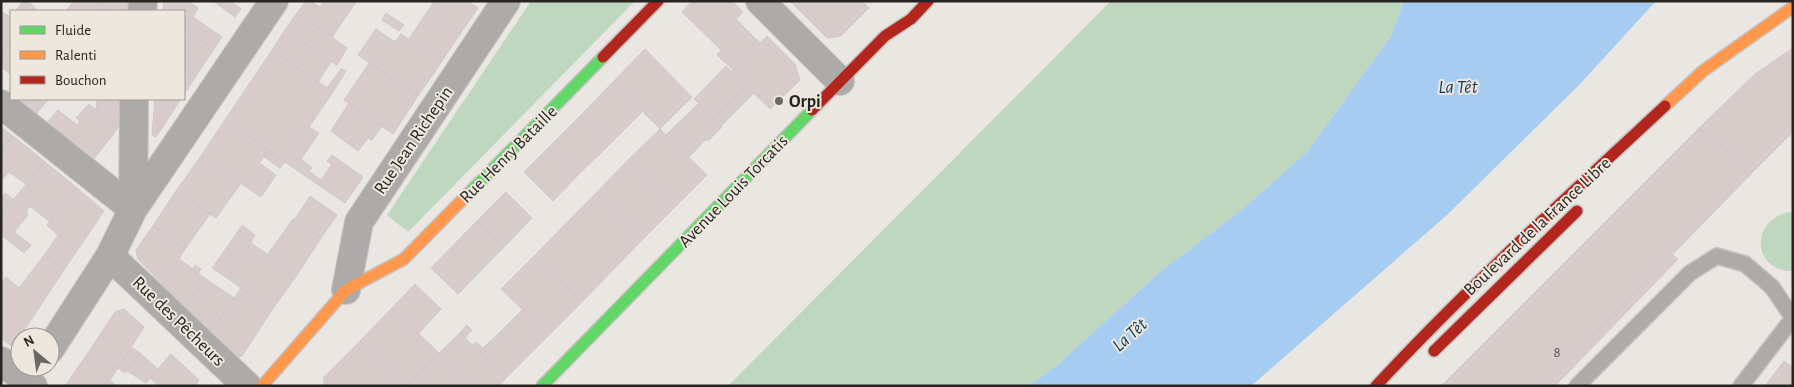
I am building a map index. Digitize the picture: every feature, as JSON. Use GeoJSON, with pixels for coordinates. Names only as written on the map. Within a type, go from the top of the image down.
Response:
{"type":"FeatureCollection","features":[{"type":"Feature","properties":{"kind":"street"},"geometry":{"type":"LineString","coordinates":[[60,334],[110,256],[133,209],[274,1]]}},
{"type":"Feature","properties":{"kind":"street","name":"Rue Jean Richepin"},"geometry":{"type":"LineString","coordinates":[[346,290],[359,222],[506,1]]}},
{"type":"Feature","properties":{"kind":"street","name":"Rue Henry Bataille"},"geometry":{"type":"LineString","coordinates":[[346,290],[404,259],[658,1]]}},
{"type":"Feature","properties":{"kind":"street"},"geometry":{"type":"LineString","coordinates":[[760,1],[840,81]]}},
{"type":"Feature","properties":{"kind":"street","name":"Avenue Louis Torcatis"},"geometry":{"type":"LineString","coordinates":[[542,386],[885,36],[911,19],[928,1]]}},
{"type":"Feature","properties":{"kind":"street","name":"Boulevard de la France Libre"},"geometry":{"type":"LineString","coordinates":[[1376,386],[1430,329],[1527,234],[1703,71],[1793,7]]}},
{"type":"Feature","properties":{"kind":"street","name":"Boulevard de la France Libre"},"geometry":{"type":"LineString","coordinates":[[1774,21],[1793,16]]}},
{"type":"Feature","properties":{"kind":"street","name":"Boulevard de la France Libre"},"geometry":{"type":"LineString","coordinates":[[1618,166],[1703,71]]}},
{"type":"Feature","properties":{"kind":"street"},"geometry":{"type":"LineString","coordinates":[[133,209],[134,100]]}},
{"type":"Feature","properties":{"kind":"street"},"geometry":{"type":"LineString","coordinates":[[1,104],[133,209]]}},
{"type":"Feature","properties":{"kind":"street","name":"Boulevard de la France Libre"},"geometry":{"type":"LineString","coordinates":[[1424,362],[1585,202]]}},
{"type":"Feature","properties":{"kind":"street","name":"Rue des Pêcheurs"},"geometry":{"type":"LineString","coordinates":[[110,256],[247,386]]}},
{"type":"Feature","properties":{"kind":"street"},"geometry":{"type":"LineString","coordinates":[[262,386],[346,290]]}},
{"type":"Feature","properties":{"kind":"street"},"geometry":{"type":"LineString","coordinates":[[1,361],[32,380]]}},
{"type":"Feature","properties":{"kind":"lane"},"geometry":{"type":"LineString","coordinates":[[1577,386],[1690,273],[1716,256],[1745,264],[1772,288],[1793,318],[1741,386]]}},
{"type":"Feature","properties":{"kind":"green space"},"geometry":{"type":"Polygon","coordinates":[[[531,1],[635,1],[408,232],[387,215],[531,1]]]}},
{"type":"Feature","properties":{"kind":"green space"},"geometry":{"type":"Polygon","coordinates":[[[1111,1],[1404,1],[1391,36],[1307,152],[1239,212],[1161,271],[1054,368],[1028,386],[728,386],[1111,1]]]}},
{"type":"Feature","properties":{"kind":"green space"},"geometry":{"type":"Polygon","coordinates":[[[1788,212],[1793,212],[1792,271],[1779,269],[1770,263],[1763,255],[1761,246],[1766,226],[1775,218],[1788,212]]]}},
{"type":"Feature","properties":{"kind":"water","name":"La Têt"},"geometry":{"type":"Polygon","coordinates":[[[1404,1],[1656,1],[1580,84],[1447,215],[1251,386],[1028,386],[1054,368],[1161,271],[1239,212],[1307,152],[1391,36],[1404,1]]]}},
{"type":"Feature","properties":{"kind":"building"},"geometry":{"type":"Polygon","coordinates":[[[23,1],[28,1],[36,9],[35,10],[17,10],[23,1]]]}},
{"type":"Feature","properties":{"kind":"building"},"geometry":{"type":"Polygon","coordinates":[[[74,1],[95,1],[106,10],[67,10],[74,1]]]}},
{"type":"Feature","properties":{"kind":"building"},"geometry":{"type":"Polygon","coordinates":[[[95,1],[129,1],[128,10],[106,10],[95,1]]]}},
{"type":"Feature","properties":{"kind":"building"},"geometry":{"type":"Polygon","coordinates":[[[164,1],[188,1],[198,8],[193,17],[222,37],[214,49],[185,30],[185,10],[163,10],[164,1]]]}},
{"type":"Feature","properties":{"kind":"building"},"geometry":{"type":"Polygon","coordinates":[[[213,1],[230,1],[241,9],[235,17],[213,1]]]}},
{"type":"Feature","properties":{"kind":"building"},"geometry":{"type":"Polygon","coordinates":[[[306,1],[310,1],[320,7],[324,1],[356,2],[332,37],[297,13],[306,1]]]}},
{"type":"Feature","properties":{"kind":"building"},"geometry":{"type":"Polygon","coordinates":[[[435,1],[467,1],[478,8],[460,34],[427,12],[435,1]]]}},
{"type":"Feature","properties":{"kind":"building"},"geometry":{"type":"Polygon","coordinates":[[[692,1],[732,1],[743,12],[714,43],[682,12],[692,1]]]}},
{"type":"Feature","properties":{"kind":"building"},"geometry":{"type":"Polygon","coordinates":[[[790,1],[862,1],[869,8],[841,36],[827,38],[790,1]]]}},
{"type":"Feature","properties":{"kind":"building"},"geometry":{"type":"Polygon","coordinates":[[[1,12],[10,16],[10,42],[1,53],[1,12]]]}},
{"type":"Feature","properties":{"kind":"building"},"geometry":{"type":"Polygon","coordinates":[[[427,12],[460,34],[442,61],[409,39],[427,12]]]}},
{"type":"Feature","properties":{"kind":"building"},"geometry":{"type":"Polygon","coordinates":[[[297,13],[347,48],[337,65],[285,30],[297,13]]]}},
{"type":"Feature","properties":{"kind":"building"},"geometry":{"type":"Polygon","coordinates":[[[386,13],[404,25],[399,31],[382,20],[386,13]]]}},
{"type":"Feature","properties":{"kind":"building"},"geometry":{"type":"Polygon","coordinates":[[[737,20],[760,43],[733,70],[717,55],[721,50],[714,43],[737,20]]]}},
{"type":"Feature","properties":{"kind":"building"},"geometry":{"type":"Polygon","coordinates":[[[376,29],[395,42],[401,34],[442,61],[418,96],[358,55],[376,29]]]}},
{"type":"Feature","properties":{"kind":"building"},"geometry":{"type":"Polygon","coordinates":[[[185,30],[214,49],[196,76],[185,68],[185,30]]]}},
{"type":"Feature","properties":{"kind":"building"},"geometry":{"type":"Polygon","coordinates":[[[285,30],[331,62],[318,82],[272,50],[285,30]]]}},
{"type":"Feature","properties":{"kind":"building"},"geometry":{"type":"Polygon","coordinates":[[[767,36],[795,64],[800,80],[770,109],[732,72],[767,36]]]}},
{"type":"Feature","properties":{"kind":"building"},"geometry":{"type":"Polygon","coordinates":[[[10,42],[10,74],[1,67],[1,53],[10,42]]]}},
{"type":"Feature","properties":{"kind":"building"},"geometry":{"type":"Polygon","coordinates":[[[1793,48],[1793,132],[1753,172],[1699,128],[1755,74],[1793,48]]]}},
{"type":"Feature","properties":{"kind":"building"},"geometry":{"type":"Polygon","coordinates":[[[645,49],[692,97],[660,129],[613,82],[645,49]]]}},
{"type":"Feature","properties":{"kind":"building"},"geometry":{"type":"Polygon","coordinates":[[[272,50],[333,92],[285,162],[225,120],[272,50]]]}},
{"type":"Feature","properties":{"kind":"building"},"geometry":{"type":"Polygon","coordinates":[[[370,62],[418,96],[393,134],[344,100],[370,62]]]}},
{"type":"Feature","properties":{"kind":"building"},"geometry":{"type":"Polygon","coordinates":[[[726,66],[746,86],[714,119],[694,99],[726,66]]]}},
{"type":"Feature","properties":{"kind":"building"},"geometry":{"type":"Polygon","coordinates":[[[185,68],[196,76],[185,93],[185,68]]]}},
{"type":"Feature","properties":{"kind":"building"},"geometry":{"type":"Polygon","coordinates":[[[341,69],[346,71],[333,92],[327,88],[341,69]]]}},
{"type":"Feature","properties":{"kind":"building"},"geometry":{"type":"Polygon","coordinates":[[[613,82],[642,112],[610,144],[581,115],[613,82]]]}},
{"type":"Feature","properties":{"kind":"building"},"geometry":{"type":"Polygon","coordinates":[[[746,86],[754,93],[721,126],[714,119],[746,86]]]}},
{"type":"Feature","properties":{"kind":"building"},"geometry":{"type":"Polygon","coordinates":[[[24,100],[48,100],[36,114],[22,102],[24,100]]]}},
{"type":"Feature","properties":{"kind":"building"},"geometry":{"type":"Polygon","coordinates":[[[97,100],[120,100],[118,128],[96,109],[97,100]]]}},
{"type":"Feature","properties":{"kind":"building"},"geometry":{"type":"Polygon","coordinates":[[[155,100],[180,100],[156,137],[152,135],[155,100]]]}},
{"type":"Feature","properties":{"kind":"building"},"geometry":{"type":"Polygon","coordinates":[[[349,103],[382,126],[372,140],[368,138],[358,151],[331,131],[349,103]]]}},
{"type":"Feature","properties":{"kind":"building"},"geometry":{"type":"Polygon","coordinates":[[[89,104],[118,128],[93,160],[47,123],[58,110],[77,125],[80,121],[76,118],[89,104]]]}},
{"type":"Feature","properties":{"kind":"building"},"geometry":{"type":"Polygon","coordinates":[[[698,104],[722,127],[708,141],[706,139],[689,157],[666,135],[698,104]]]}},
{"type":"Feature","properties":{"kind":"building"},"geometry":{"type":"Polygon","coordinates":[[[581,115],[610,144],[578,175],[549,147],[581,115]]]}},
{"type":"Feature","properties":{"kind":"building"},"geometry":{"type":"Polygon","coordinates":[[[225,120],[269,150],[259,163],[276,175],[261,197],[201,156],[225,120]]]}},
{"type":"Feature","properties":{"kind":"building"},"geometry":{"type":"Polygon","coordinates":[[[1,127],[13,136],[1,151],[1,127]]]}},
{"type":"Feature","properties":{"kind":"building"},"geometry":{"type":"Polygon","coordinates":[[[309,127],[319,133],[301,159],[312,168],[309,171],[321,180],[332,164],[327,161],[332,155],[363,177],[345,203],[285,162],[309,127]]]}},
{"type":"Feature","properties":{"kind":"building"},"geometry":{"type":"Polygon","coordinates":[[[1699,128],[1753,172],[1544,386],[1441,386],[1699,128]]]}},
{"type":"Feature","properties":{"kind":"building"},"geometry":{"type":"Polygon","coordinates":[[[660,129],[707,175],[674,208],[627,161],[660,129]]]}},
{"type":"Feature","properties":{"kind":"building"},"geometry":{"type":"Polygon","coordinates":[[[13,136],[45,162],[26,184],[9,172],[1,181],[1,151],[13,136]]]}},
{"type":"Feature","properties":{"kind":"building"},"geometry":{"type":"Polygon","coordinates":[[[549,147],[578,175],[553,201],[524,172],[549,147]]]}},
{"type":"Feature","properties":{"kind":"building"},"geometry":{"type":"Polygon","coordinates":[[[269,150],[285,162],[280,168],[264,157],[269,150]]]}},
{"type":"Feature","properties":{"kind":"building"},"geometry":{"type":"Polygon","coordinates":[[[201,156],[241,183],[216,218],[176,191],[201,156]]]}},
{"type":"Feature","properties":{"kind":"building"},"geometry":{"type":"Polygon","coordinates":[[[627,161],[674,208],[642,240],[596,193],[627,161]]]}},
{"type":"Feature","properties":{"kind":"building"},"geometry":{"type":"Polygon","coordinates":[[[45,162],[77,188],[50,222],[30,206],[26,212],[28,215],[14,232],[31,245],[24,253],[1,235],[1,214],[45,162]]]}},
{"type":"Feature","properties":{"kind":"building"},"geometry":{"type":"Polygon","coordinates":[[[77,188],[104,211],[64,270],[45,254],[58,235],[47,225],[77,188]]]}},
{"type":"Feature","properties":{"kind":"building"},"geometry":{"type":"Polygon","coordinates":[[[176,191],[210,214],[185,249],[153,226],[176,191]]]}},
{"type":"Feature","properties":{"kind":"building"},"geometry":{"type":"Polygon","coordinates":[[[506,192],[532,218],[504,247],[477,221],[506,192]]]}},
{"type":"Feature","properties":{"kind":"building"},"geometry":{"type":"Polygon","coordinates":[[[5,193],[13,199],[1,214],[1,199],[5,193]]]}},
{"type":"Feature","properties":{"kind":"building"},"geometry":{"type":"Polygon","coordinates":[[[596,193],[642,240],[582,302],[534,256],[596,193]]]}},
{"type":"Feature","properties":{"kind":"building"},"geometry":{"type":"Polygon","coordinates":[[[310,196],[337,215],[321,238],[295,219],[310,196]]]}},
{"type":"Feature","properties":{"kind":"building"},"geometry":{"type":"Polygon","coordinates":[[[293,219],[321,238],[297,275],[268,254],[293,219]]]}},
{"type":"Feature","properties":{"kind":"building"},"geometry":{"type":"Polygon","coordinates":[[[477,221],[504,247],[458,294],[431,268],[477,221]]]}},
{"type":"Feature","properties":{"kind":"building"},"geometry":{"type":"Polygon","coordinates":[[[242,225],[255,235],[251,243],[237,233],[242,225]]]}},
{"type":"Feature","properties":{"kind":"building"},"geometry":{"type":"Polygon","coordinates":[[[153,226],[185,249],[163,285],[138,259],[136,250],[153,226]]]}},
{"type":"Feature","properties":{"kind":"building"},"geometry":{"type":"Polygon","coordinates":[[[237,233],[251,243],[227,278],[212,268],[237,233]]]}},
{"type":"Feature","properties":{"kind":"building"},"geometry":{"type":"Polygon","coordinates":[[[251,243],[297,275],[272,310],[227,278],[251,243]]]}},
{"type":"Feature","properties":{"kind":"building"},"geometry":{"type":"Polygon","coordinates":[[[45,254],[64,270],[26,327],[10,327],[10,345],[1,338],[1,283],[6,277],[19,288],[45,254]]]}},
{"type":"Feature","properties":{"kind":"building"},"geometry":{"type":"Polygon","coordinates":[[[1672,254],[1678,259],[1555,386],[1544,386],[1672,254]]]}},
{"type":"Feature","properties":{"kind":"building"},"geometry":{"type":"Polygon","coordinates":[[[534,256],[582,302],[549,335],[501,289],[534,256]]]}},
{"type":"Feature","properties":{"kind":"building"},"geometry":{"type":"Polygon","coordinates":[[[179,259],[193,269],[195,265],[201,269],[198,273],[206,279],[185,308],[163,285],[179,259]]]}},
{"type":"Feature","properties":{"kind":"building"},"geometry":{"type":"Polygon","coordinates":[[[206,279],[234,298],[210,333],[185,308],[206,279]]]}},
{"type":"Feature","properties":{"kind":"building"},"geometry":{"type":"Polygon","coordinates":[[[415,284],[441,309],[418,334],[392,308],[415,284]]]}},
{"type":"Feature","properties":{"kind":"building"},"geometry":{"type":"Polygon","coordinates":[[[241,288],[272,310],[242,356],[234,358],[210,333],[241,288]]]}},
{"type":"Feature","properties":{"kind":"building"},"geometry":{"type":"Polygon","coordinates":[[[392,308],[439,353],[407,386],[360,341],[392,308]]]}},
{"type":"Feature","properties":{"kind":"building"},"geometry":{"type":"Polygon","coordinates":[[[124,309],[144,327],[118,368],[90,350],[115,312],[124,309]]]}},
{"type":"Feature","properties":{"kind":"building"},"geometry":{"type":"Polygon","coordinates":[[[523,309],[549,335],[526,358],[500,332],[523,309]]]}},
{"type":"Feature","properties":{"kind":"building"},"geometry":{"type":"Polygon","coordinates":[[[467,325],[472,330],[465,338],[460,333],[467,325]]]}},
{"type":"Feature","properties":{"kind":"building"},"geometry":{"type":"Polygon","coordinates":[[[500,332],[526,358],[506,378],[473,345],[476,342],[483,348],[500,332]]]}},
{"type":"Feature","properties":{"kind":"building"},"geometry":{"type":"Polygon","coordinates":[[[460,333],[506,378],[499,386],[471,386],[439,353],[460,333]]]}},
{"type":"Feature","properties":{"kind":"building"},"geometry":{"type":"Polygon","coordinates":[[[360,341],[407,386],[324,386],[324,377],[360,341]]]}},
{"type":"Feature","properties":{"kind":"building"},"geometry":{"type":"Polygon","coordinates":[[[131,347],[140,353],[125,373],[118,368],[131,347]]]}},
{"type":"Feature","properties":{"kind":"building"},"geometry":{"type":"Polygon","coordinates":[[[90,350],[118,368],[110,380],[116,386],[65,386],[90,350]]]}},
{"type":"Feature","properties":{"kind":"building"},"geometry":{"type":"Polygon","coordinates":[[[140,353],[158,369],[146,383],[127,371],[140,353]]]}},
{"type":"Feature","properties":{"kind":"building"},"geometry":{"type":"Polygon","coordinates":[[[439,353],[471,386],[407,386],[439,353]]]}},
{"type":"Feature","properties":{"kind":"building"},"geometry":{"type":"Polygon","coordinates":[[[171,354],[199,380],[195,386],[159,386],[150,378],[171,354]]]}},
{"type":"Feature","properties":{"kind":"building"},"geometry":{"type":"Polygon","coordinates":[[[1784,361],[1793,368],[1793,386],[1765,386],[1784,361]]]}},
{"type":"Feature","properties":{"kind":"traffic: fast"},"geometry":{"type":"LineString","coordinates":[[468,194],[603,57]]}},
{"type":"Feature","properties":{"kind":"traffic: fast"},"geometry":{"type":"LineString","coordinates":[[542,386],[812,110]]}},
{"type":"Feature","properties":{"kind":"traffic: slow"},"geometry":{"type":"LineString","coordinates":[[1665,106],[1703,71],[1793,7]]}},
{"type":"Feature","properties":{"kind":"traffic: slow"},"geometry":{"type":"LineString","coordinates":[[262,386],[346,290],[404,259],[468,194]]}},
{"type":"Feature","properties":{"kind":"traffic: jam"},"geometry":{"type":"LineString","coordinates":[[603,57],[658,1]]}},
{"type":"Feature","properties":{"kind":"traffic: jam"},"geometry":{"type":"LineString","coordinates":[[812,110],[885,36],[911,19],[928,1]]}},
{"type":"Feature","properties":{"kind":"traffic: jam"},"geometry":{"type":"LineString","coordinates":[[1376,386],[1482,278],[1665,106]]}},
{"type":"Feature","properties":{"kind":"traffic: jam"},"geometry":{"type":"LineString","coordinates":[[1434,351],[1577,211]]}},
{"type":"Feature","properties":{"kind":"place","name":"Orpi"},"geometry":{"type":"Point","coordinates":[779,101]}}]}
